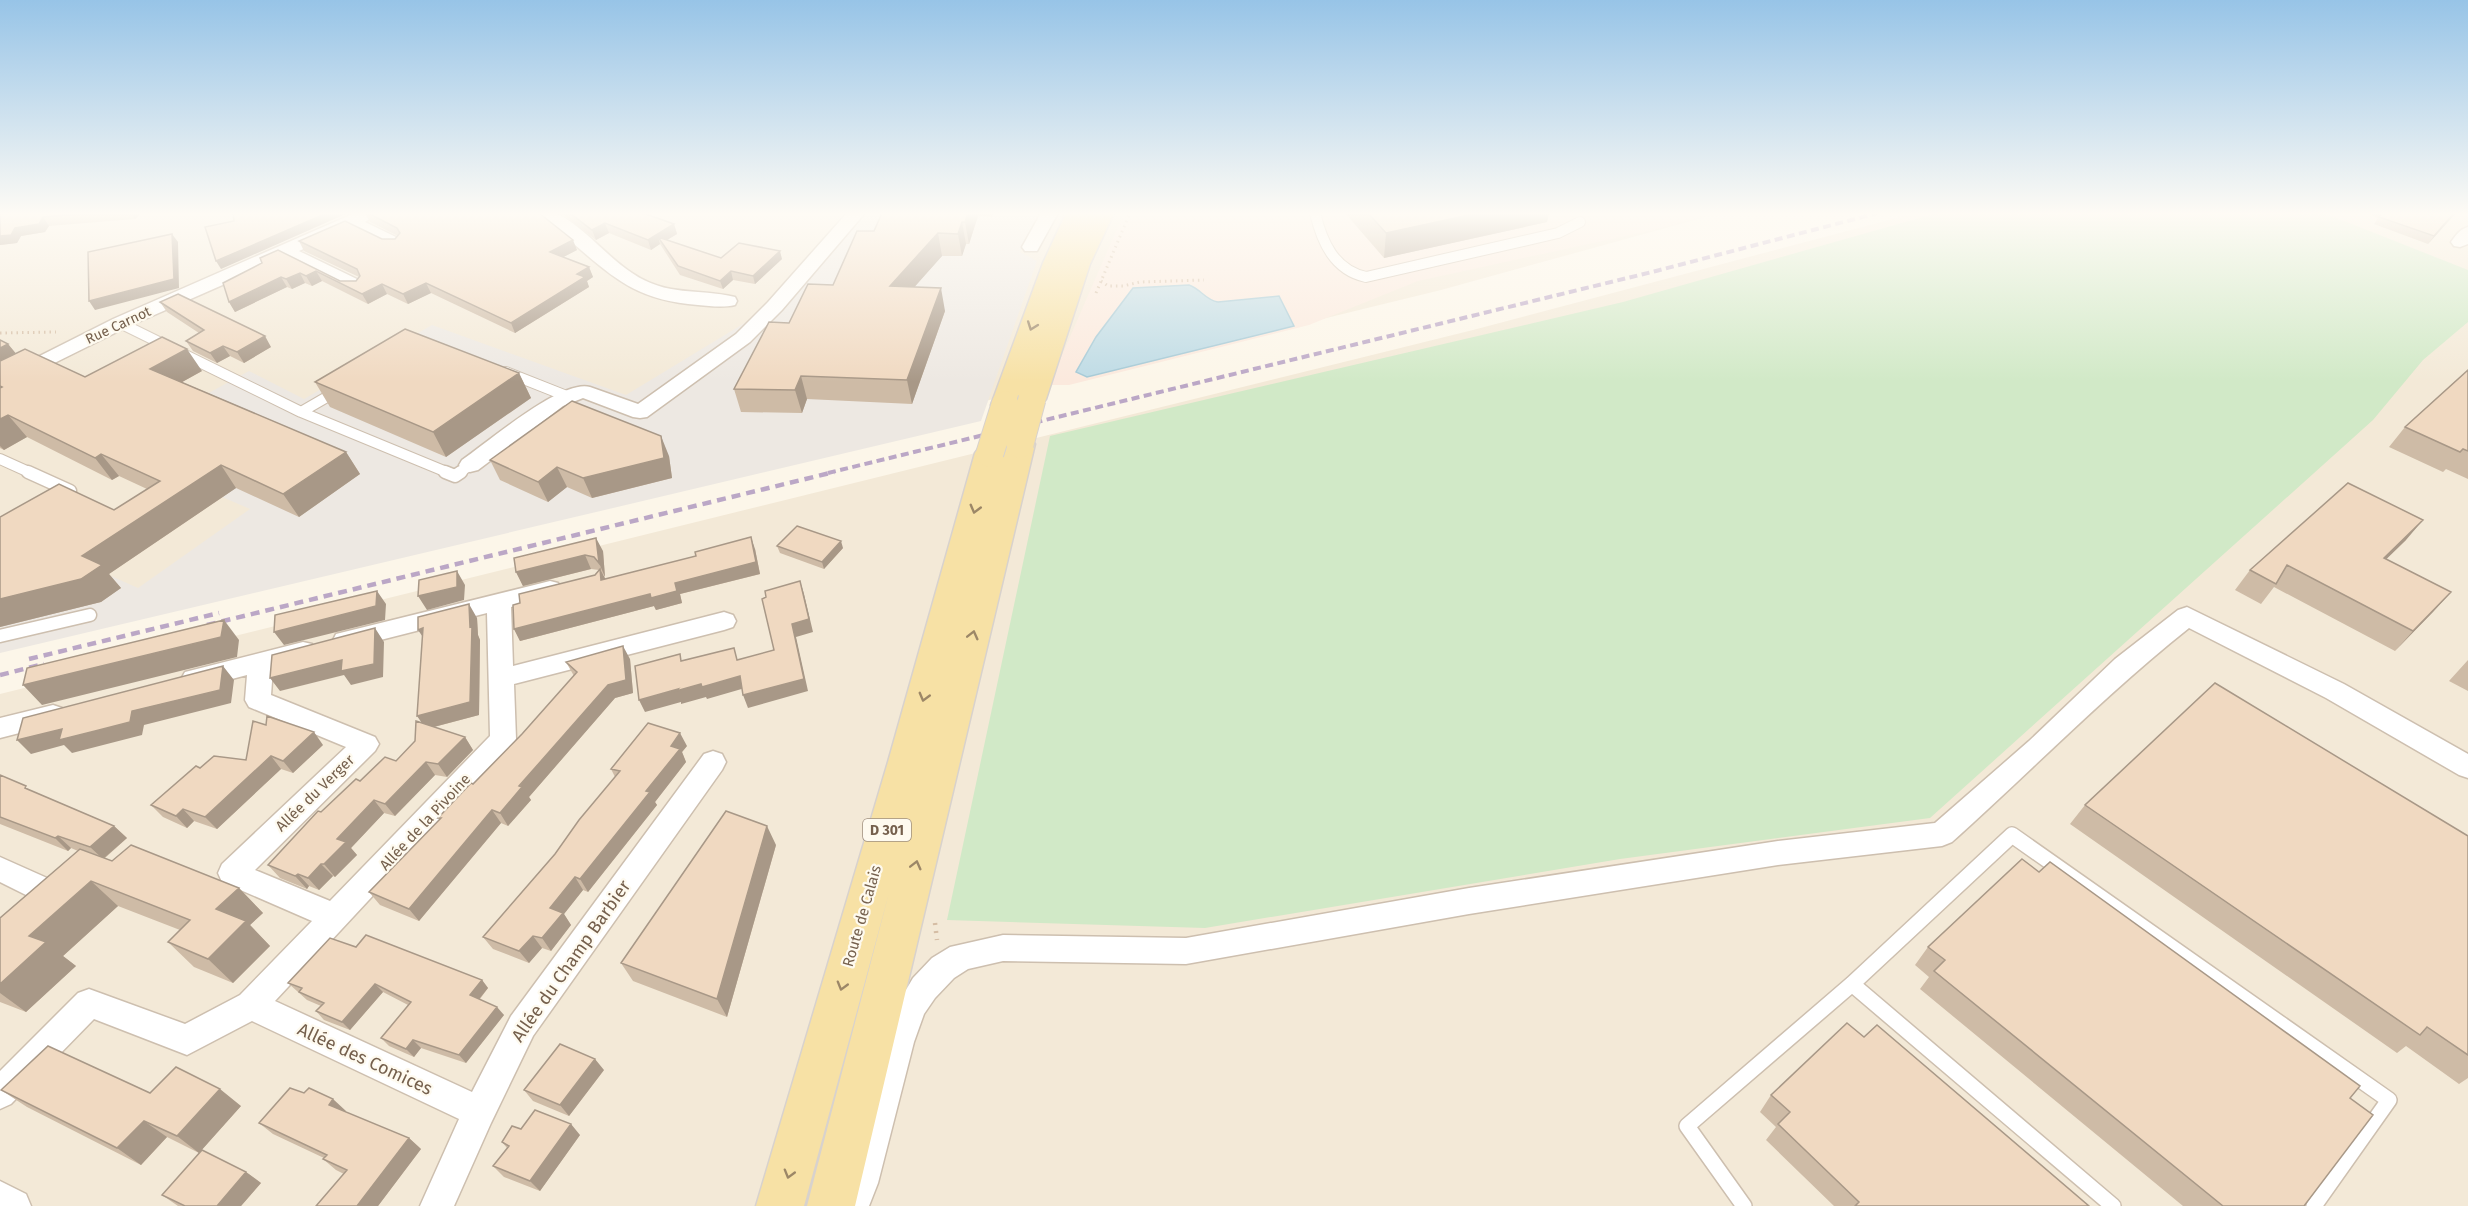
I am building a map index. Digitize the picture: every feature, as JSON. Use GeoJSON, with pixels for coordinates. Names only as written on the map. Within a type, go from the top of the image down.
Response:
{"type":"FeatureCollection","features":[{"type":"Feature","properties":{"kind":"main road","name":"D 301"},"geometry":{"type":"LineString","coordinates":[[831,1206],[902,922],[1005,448],[1054,269]]}},
{"type":"Feature","properties":{"kind":"main road","name":"D 301"},"geometry":{"type":"LineString","coordinates":[[1019,402],[1075,269]]}},
{"type":"Feature","properties":{"kind":"main road","name":"Route de Calais"},"geometry":{"type":"LineString","coordinates":[[780,1206],[906,762],[1005,448]]}},
{"type":"Feature","properties":{"kind":"street","name":"Rue Carnot"},"geometry":{"type":"LineString","coordinates":[[0,384],[120,323],[243,269]]}},
{"type":"Feature","properties":{"kind":"street"},"geometry":{"type":"LineString","coordinates":[[322,269],[354,285]]}},
{"type":"Feature","properties":{"kind":"street"},"geometry":{"type":"LineString","coordinates":[[615,269],[626,279],[659,293],[682,299],[728,301]]}},
{"type":"Feature","properties":{"kind":"street"},"geometry":{"type":"LineString","coordinates":[[471,465],[556,402],[583,391],[640,412],[743,338],[776,306],[808,269]]}},
{"type":"Feature","properties":{"kind":"street"},"geometry":{"type":"LineString","coordinates":[[170,685],[569,585]]}},
{"type":"Feature","properties":{"kind":"street","name":"Allée de la Pivoine"},"geometry":{"type":"LineString","coordinates":[[0,1093],[89,1003],[187,1040],[251,1005],[503,739],[499,601]]}},
{"type":"Feature","properties":{"kind":"street"},"geometry":{"type":"LineString","coordinates":[[852,1206],[861,1183],[898,1042],[911,1007],[924,988],[943,968],[961,957],[1003,948],[1186,951],[1425,908],[1732,860],[1942,834],[2038,748],[2124,666],[2187,616],[2335,691],[2468,766]]}},
{"type":"Feature","properties":{"kind":"street"},"geometry":{"type":"LineString","coordinates":[[502,678],[724,621]]}},
{"type":"Feature","properties":{"kind":"street","name":"Allée du Verger"},"geometry":{"type":"LineString","coordinates":[[261,662],[258,700],[366,744],[232,873],[335,917]]}},
{"type":"Feature","properties":{"kind":"street"},"geometry":{"type":"LineString","coordinates":[[0,728],[80,708]]}},
{"type":"Feature","properties":{"kind":"street","name":"Allée du Champ Barbier"},"geometry":{"type":"LineString","coordinates":[[437,1206],[479,1112],[522,1026],[713,762]]}},
{"type":"Feature","properties":{"kind":"street"},"geometry":{"type":"LineString","coordinates":[[0,869],[55,895],[0,944]]}},
{"type":"Feature","properties":{"kind":"street","name":"Allée des Comices"},"geometry":{"type":"LineString","coordinates":[[251,1005],[479,1112]]}},
{"type":"Feature","properties":{"kind":"street"},"geometry":{"type":"LineString","coordinates":[[0,1198],[14,1206]]}},
{"type":"Feature","properties":{"kind":"lane"},"geometry":{"type":"LineString","coordinates":[[1347,269],[1350,273],[1366,277],[1400,269]]}},
{"type":"Feature","properties":{"kind":"lane"},"geometry":{"type":"LineString","coordinates":[[120,323],[301,412],[455,476],[471,465]]}},
{"type":"Feature","properties":{"kind":"lane"},"geometry":{"type":"LineString","coordinates":[[492,366],[569,397]]}},
{"type":"Feature","properties":{"kind":"lane"},"geometry":{"type":"LineString","coordinates":[[301,412],[351,383]]}},
{"type":"Feature","properties":{"kind":"lane"},"geometry":{"type":"LineString","coordinates":[[0,459],[76,494]]}},
{"type":"Feature","properties":{"kind":"lane"},"geometry":{"type":"LineString","coordinates":[[0,636],[90,615]]}},
{"type":"Feature","properties":{"kind":"lane"},"geometry":{"type":"LineString","coordinates":[[1744,1206],[1687,1126],[1852,984],[2012,835],[2389,1100],[2314,1206]]}},
{"type":"Feature","properties":{"kind":"lane"},"geometry":{"type":"LineString","coordinates":[[1852,984],[2113,1206]]}},
{"type":"Feature","properties":{"kind":"path"},"geometry":{"type":"LineString","coordinates":[[1094,297],[1106,269]]}},
{"type":"Feature","properties":{"kind":"path"},"geometry":{"type":"LineString","coordinates":[[1101,281],[1108,286],[1123,286],[1140,282],[1204,280]]}},
{"type":"Feature","properties":{"kind":"path"},"geometry":{"type":"LineString","coordinates":[[0,333],[70,333],[81,343]]}},
{"type":"Feature","properties":{"kind":"shaded area"},"geometry":{"type":"Polygon","coordinates":[[[0,269],[1516,269],[1441,290],[0,641],[0,269]]]}},
{"type":"Feature","properties":{"kind":"shaded area"},"geometry":{"type":"Polygon","coordinates":[[[801,269],[1034,269],[981,421],[0,653],[0,527],[138,588],[250,509],[108,448],[249,371],[304,399],[432,325],[626,395],[766,310],[801,269]]]}},
{"type":"Feature","properties":{"kind":"shaded area"},"geometry":{"type":"Polygon","coordinates":[[[1099,269],[1472,269],[1418,281],[1309,325],[1069,385],[1049,385],[1099,269]]]}},
{"type":"Feature","properties":{"kind":"shaded area"},"geometry":{"type":"Polygon","coordinates":[[[1702,269],[2468,269],[2468,1206],[0,1206],[0,694],[1473,330],[1702,269]]]}},
{"type":"Feature","properties":{"kind":"green space"},"geometry":{"type":"Polygon","coordinates":[[[1738,269],[2468,270],[2468,322],[2423,360],[2373,420],[1930,818],[1620,859],[1205,928],[947,920],[1050,436],[1623,302],[1738,269]]]}},
{"type":"Feature","properties":{"kind":"water"},"geometry":{"type":"Polygon","coordinates":[[[1189,285],[1218,302],[1279,296],[1294,326],[1087,377],[1076,372],[1096,337],[1133,288],[1189,285]]]}},
{"type":"Feature","properties":{"kind":"building"},"geometry":{"type":"Polygon","coordinates":[[[88,269],[174,269],[174,279],[89,301],[88,269]]]}},
{"type":"Feature","properties":{"kind":"building"},"geometry":{"type":"Polygon","coordinates":[[[250,269],[317,269],[340,281],[356,281],[360,276],[357,269],[585,269],[577,274],[585,277],[511,323],[426,283],[403,294],[382,284],[362,294],[316,271],[306,276],[300,273],[286,279],[281,277],[229,302],[223,283],[250,269]]]}},
{"type":"Feature","properties":{"kind":"building"},"geometry":{"type":"Polygon","coordinates":[[[687,269],[760,269],[753,276],[731,271],[720,281],[687,269]]]}},
{"type":"Feature","properties":{"kind":"building"},"geometry":{"type":"Polygon","coordinates":[[[840,269],[905,269],[890,286],[941,288],[907,380],[801,376],[795,390],[734,389],[769,322],[789,323],[808,284],[833,285],[840,269]]]}},
{"type":"Feature","properties":{"kind":"building"},"geometry":{"type":"Polygon","coordinates":[[[178,294],[265,336],[237,352],[223,346],[210,353],[186,341],[204,330],[160,302],[178,294]]]}},
{"type":"Feature","properties":{"kind":"building"},"geometry":{"type":"Polygon","coordinates":[[[405,329],[519,373],[433,432],[315,382],[405,329]]]}},
{"type":"Feature","properties":{"kind":"building"},"geometry":{"type":"Polygon","coordinates":[[[162,337],[187,349],[150,369],[346,452],[283,494],[221,465],[82,556],[102,565],[81,579],[0,599],[0,517],[59,484],[114,510],[160,481],[101,454],[95,458],[8,415],[0,419],[0,388],[2,387],[0,386],[0,361],[25,349],[85,377],[162,337]]]}},
{"type":"Feature","properties":{"kind":"building"},"geometry":{"type":"Polygon","coordinates":[[[0,340],[8,344],[0,348],[0,340]]]}},
{"type":"Feature","properties":{"kind":"building"},"geometry":{"type":"Polygon","coordinates":[[[2468,370],[2468,451],[2463,449],[2460,452],[2405,427],[2468,370]]]}},
{"type":"Feature","properties":{"kind":"building"},"geometry":{"type":"Polygon","coordinates":[[[572,401],[661,436],[664,458],[583,478],[557,467],[538,482],[490,460],[572,401]]]}},
{"type":"Feature","properties":{"kind":"building"},"geometry":{"type":"Polygon","coordinates":[[[2348,483],[2423,520],[2384,558],[2451,592],[2413,631],[2287,565],[2276,584],[2250,570],[2348,483]]]}},
{"type":"Feature","properties":{"kind":"building"},"geometry":{"type":"Polygon","coordinates":[[[797,526],[841,541],[822,562],[777,546],[797,526]]]}},
{"type":"Feature","properties":{"kind":"building"},"geometry":{"type":"Polygon","coordinates":[[[751,537],[756,562],[675,583],[677,591],[651,598],[650,594],[514,629],[513,605],[520,603],[519,594],[595,575],[600,569],[601,580],[696,556],[695,552],[751,537]]]}},
{"type":"Feature","properties":{"kind":"building"},"geometry":{"type":"Polygon","coordinates":[[[596,538],[599,563],[594,557],[585,555],[516,572],[514,558],[596,538]]]}},
{"type":"Feature","properties":{"kind":"building"},"geometry":{"type":"Polygon","coordinates":[[[457,571],[457,587],[418,596],[419,580],[457,571]]]}},
{"type":"Feature","properties":{"kind":"building"},"geometry":{"type":"Polygon","coordinates":[[[800,581],[809,619],[792,624],[804,679],[743,695],[740,676],[702,687],[701,684],[639,700],[635,666],[680,654],[681,661],[734,648],[737,660],[774,650],[762,599],[766,597],[765,591],[800,581]]]}},
{"type":"Feature","properties":{"kind":"building"},"geometry":{"type":"Polygon","coordinates":[[[377,591],[376,606],[274,632],[275,615],[377,591]]]}},
{"type":"Feature","properties":{"kind":"building"},"geometry":{"type":"Polygon","coordinates":[[[469,604],[470,627],[472,626],[470,702],[417,716],[423,628],[418,630],[418,617],[469,604]]]}},
{"type":"Feature","properties":{"kind":"building"},"geometry":{"type":"Polygon","coordinates":[[[224,620],[221,637],[23,685],[27,668],[224,620]]]}},
{"type":"Feature","properties":{"kind":"building"},"geometry":{"type":"Polygon","coordinates":[[[375,628],[374,664],[341,671],[342,660],[270,678],[272,655],[375,628]]]}},
{"type":"Feature","properties":{"kind":"building"},"geometry":{"type":"Polygon","coordinates":[[[623,646],[626,680],[608,685],[519,786],[522,787],[500,813],[492,810],[409,909],[369,892],[441,818],[438,818],[471,783],[473,784],[522,734],[577,672],[566,662],[623,646]]]}},
{"type":"Feature","properties":{"kind":"building"},"geometry":{"type":"Polygon","coordinates":[[[223,666],[220,690],[132,711],[130,722],[59,740],[62,729],[17,740],[23,718],[223,666]]]}},
{"type":"Feature","properties":{"kind":"building"},"geometry":{"type":"Polygon","coordinates":[[[2215,683],[2468,836],[2468,1055],[2427,1027],[2420,1035],[2085,805],[2215,683]]]}},
{"type":"Feature","properties":{"kind":"building"},"geometry":{"type":"Polygon","coordinates":[[[267,716],[314,732],[283,761],[271,756],[205,817],[183,809],[176,816],[151,805],[196,766],[200,768],[214,756],[246,760],[253,721],[266,725],[267,716]]]}},
{"type":"Feature","properties":{"kind":"building"},"geometry":{"type":"Polygon","coordinates":[[[416,721],[465,737],[438,764],[426,762],[385,804],[374,800],[337,839],[346,842],[308,878],[298,874],[295,876],[268,865],[318,811],[321,812],[356,779],[360,781],[385,757],[396,761],[415,741],[416,721]]]}},
{"type":"Feature","properties":{"kind":"building"},"geometry":{"type":"Polygon","coordinates":[[[648,723],[680,733],[671,746],[680,749],[646,791],[650,792],[580,879],[575,877],[550,908],[563,913],[542,938],[533,936],[519,951],[483,937],[555,854],[579,820],[620,771],[611,769],[648,723]]]}},
{"type":"Feature","properties":{"kind":"building"},"geometry":{"type":"Polygon","coordinates":[[[0,775],[114,826],[90,847],[58,836],[55,838],[0,817],[0,775]]]}},
{"type":"Feature","properties":{"kind":"building"},"geometry":{"type":"Polygon","coordinates":[[[726,811],[767,826],[717,999],[621,963],[726,811]]]}},
{"type":"Feature","properties":{"kind":"building"},"geometry":{"type":"Polygon","coordinates":[[[131,845],[239,888],[216,909],[246,921],[208,959],[168,942],[190,920],[91,881],[29,936],[46,942],[0,984],[0,918],[80,849],[112,861],[131,845]]]}},
{"type":"Feature","properties":{"kind":"building"},"geometry":{"type":"Polygon","coordinates":[[[2022,859],[2039,872],[2050,862],[2360,1086],[2350,1098],[2373,1115],[2304,1206],[2223,1206],[1934,971],[1945,960],[1928,947],[2022,859]]]}},
{"type":"Feature","properties":{"kind":"building"},"geometry":{"type":"Polygon","coordinates":[[[366,935],[482,980],[470,995],[497,1007],[459,1055],[413,1040],[406,1049],[381,1038],[411,1002],[375,984],[342,1022],[316,1011],[324,1003],[299,992],[302,988],[288,983],[330,938],[356,947],[366,935]]]}},
{"type":"Feature","properties":{"kind":"building"},"geometry":{"type":"Polygon","coordinates":[[[1847,1023],[1864,1037],[1877,1025],[2089,1206],[1855,1206],[1859,1202],[1778,1124],[1790,1112],[1771,1095],[1847,1023]]]}},
{"type":"Feature","properties":{"kind":"building"},"geometry":{"type":"Polygon","coordinates":[[[560,1044],[595,1059],[560,1105],[524,1090],[560,1044]]]}},
{"type":"Feature","properties":{"kind":"building"},"geometry":{"type":"Polygon","coordinates":[[[48,1046],[150,1093],[176,1067],[220,1089],[177,1136],[144,1121],[117,1148],[1,1090],[48,1046]]]}},
{"type":"Feature","properties":{"kind":"building"},"geometry":{"type":"Polygon","coordinates":[[[290,1088],[304,1093],[309,1088],[333,1099],[329,1105],[409,1138],[357,1206],[316,1206],[347,1170],[323,1159],[327,1155],[259,1123],[290,1088]]]}},
{"type":"Feature","properties":{"kind":"building"},"geometry":{"type":"Polygon","coordinates":[[[535,1110],[571,1124],[530,1181],[493,1166],[509,1146],[502,1142],[512,1126],[521,1129],[535,1110]]]}},
{"type":"Feature","properties":{"kind":"building"},"geometry":{"type":"Polygon","coordinates":[[[202,1150],[246,1172],[217,1206],[185,1206],[162,1195],[202,1150]]]}},
{"type":"Feature","properties":{"kind":"railway"},"geometry":{"type":"LineString","coordinates":[[828,473],[1663,269]]}},
{"type":"Feature","properties":{"kind":"railway"},"geometry":{"type":"LineString","coordinates":[[207,625],[834,472]]}},
{"type":"Feature","properties":{"kind":"railway"},"geometry":{"type":"LineString","coordinates":[[29,659],[219,613]]}},
{"type":"Feature","properties":{"kind":"railway"},"geometry":{"type":"LineString","coordinates":[[0,675],[44,664]]}}]}
